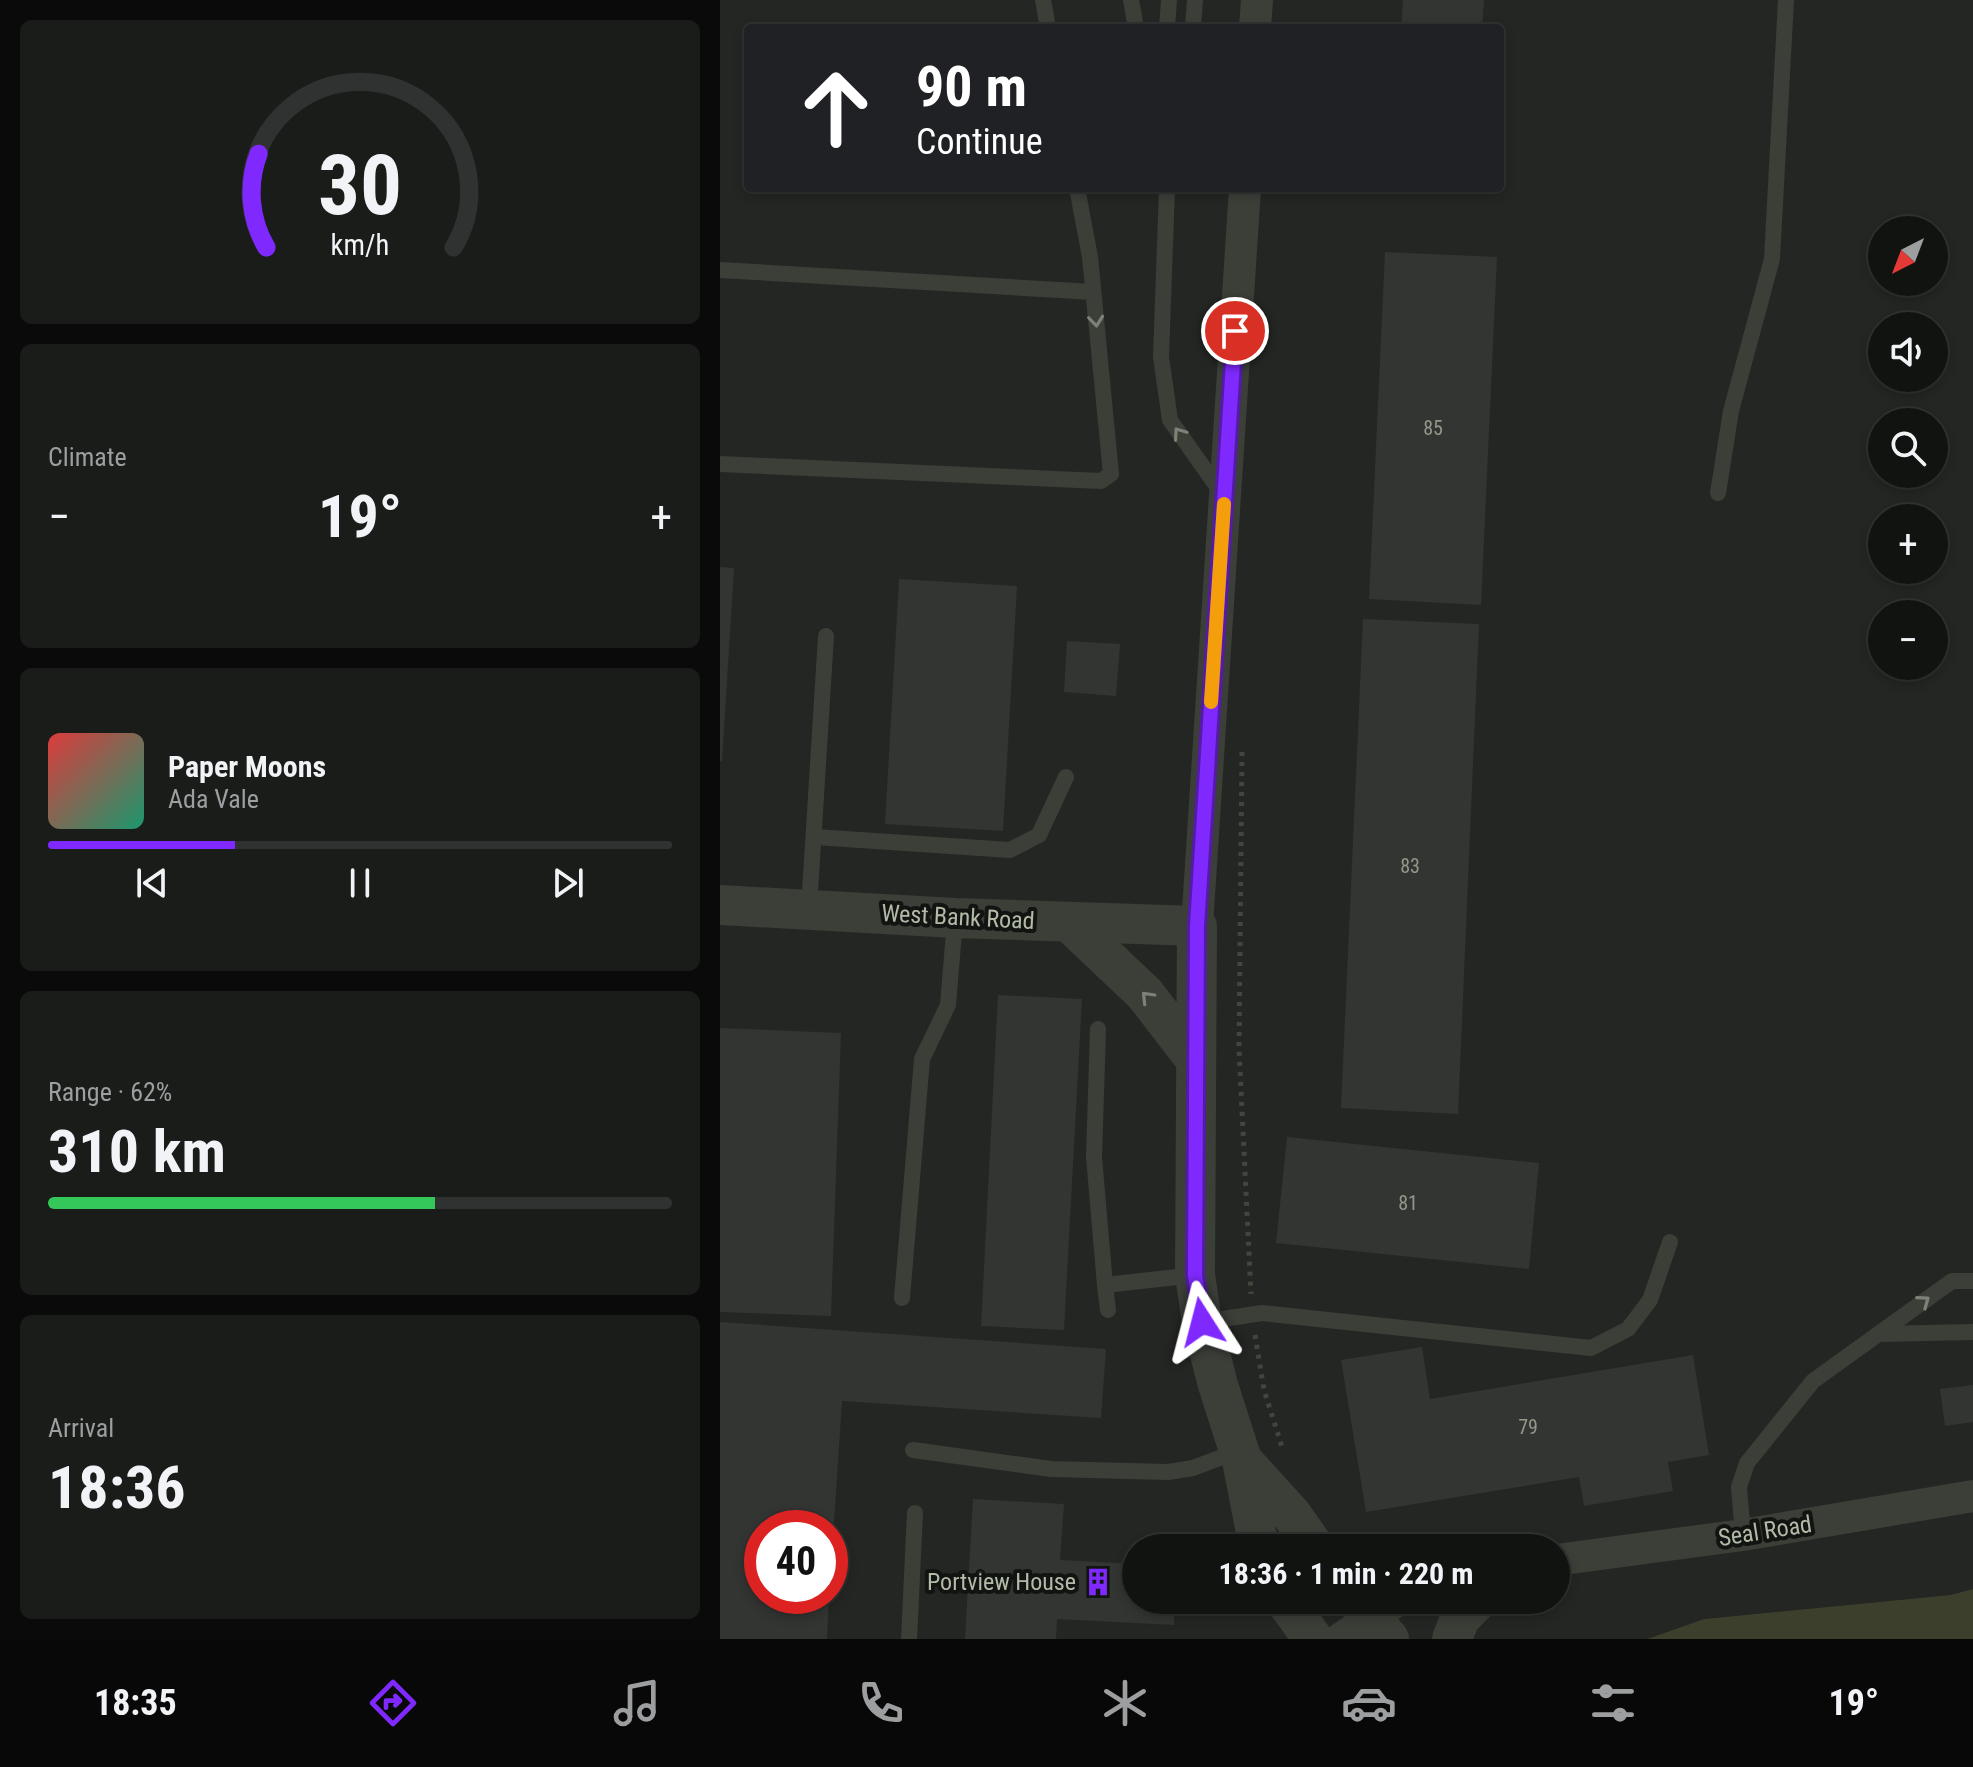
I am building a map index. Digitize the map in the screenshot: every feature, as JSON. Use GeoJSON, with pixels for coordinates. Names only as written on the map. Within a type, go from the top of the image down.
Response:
{"type":"FeatureCollection","features":[{"type":"Feature","properties":{"kind":"street"},"geometry":{"type":"LineString","coordinates":[[1255,24],[1257,0]]}},
{"type":"Feature","properties":{"kind":"street"},"geometry":{"type":"LineString","coordinates":[[1245,192],[1197,926],[1195,1275],[1202,1322],[1240,1456],[1256,1534]]}},
{"type":"Feature","properties":{"kind":"street","name":"West Bank Road"},"geometry":{"type":"LineString","coordinates":[[720,905],[955,918],[1197,926]]}},
{"type":"Feature","properties":{"kind":"street"},"geometry":{"type":"LineString","coordinates":[[1069,922],[1145,994],[1195,1059]]}},
{"type":"Feature","properties":{"kind":"street"},"geometry":{"type":"LineString","coordinates":[[1240,1456],[1305,1534]]}},
{"type":"Feature","properties":{"kind":"street","name":"Seal Road"},"geometry":{"type":"LineString","coordinates":[[1570,1558],[1743,1535],[1973,1496]]}},
{"type":"Feature","properties":{"kind":"street"},"geometry":{"type":"LineString","coordinates":[[1295,1614],[1313,1639]]}},
{"type":"Feature","properties":{"kind":"street"},"geometry":{"type":"LineString","coordinates":[[1452,1639],[1464,1614]]}},
{"type":"Feature","properties":{"kind":"lane"},"geometry":{"type":"LineString","coordinates":[[1043,0],[1047,24]]}},
{"type":"Feature","properties":{"kind":"lane"},"geometry":{"type":"LineString","coordinates":[[1131,0],[1135,24]]}},
{"type":"Feature","properties":{"kind":"lane"},"geometry":{"type":"LineString","coordinates":[[1167,24],[1169,0]]}},
{"type":"Feature","properties":{"kind":"lane"},"geometry":{"type":"LineString","coordinates":[[1193,24],[1195,0]]}},
{"type":"Feature","properties":{"kind":"lane"},"geometry":{"type":"LineString","coordinates":[[1718,493],[1731,411],[1772,259],[1786,0]]}},
{"type":"Feature","properties":{"kind":"lane"},"geometry":{"type":"LineString","coordinates":[[720,464],[1101,481],[1111,474],[1093,292],[1078,192]]}},
{"type":"Feature","properties":{"kind":"lane"},"geometry":{"type":"LineString","coordinates":[[1167,192],[1161,357],[1170,420],[1224,497]]}},
{"type":"Feature","properties":{"kind":"lane"},"geometry":{"type":"LineString","coordinates":[[720,270],[1093,292]]}},
{"type":"Feature","properties":{"kind":"lane"},"geometry":{"type":"LineString","coordinates":[[809,910],[826,636]]}},
{"type":"Feature","properties":{"kind":"lane"},"geometry":{"type":"LineString","coordinates":[[815,837],[1010,850],[1039,835],[1066,777]]}},
{"type":"Feature","properties":{"kind":"lane"},"geometry":{"type":"LineString","coordinates":[[902,1298],[922,1059],[948,1005],[955,918]]}},
{"type":"Feature","properties":{"kind":"lane"},"geometry":{"type":"LineString","coordinates":[[1098,1029],[1094,1157],[1108,1310]]}},
{"type":"Feature","properties":{"kind":"lane"},"geometry":{"type":"LineString","coordinates":[[1202,1322],[1262,1313],[1591,1348],[1628,1329],[1650,1300],[1670,1242]]}},
{"type":"Feature","properties":{"kind":"lane"},"geometry":{"type":"LineString","coordinates":[[1105,1285],[1195,1275]]}},
{"type":"Feature","properties":{"kind":"lane"},"geometry":{"type":"LineString","coordinates":[[1743,1535],[1739,1487],[1747,1463],[1813,1381],[1952,1281],[1973,1281]]}},
{"type":"Feature","properties":{"kind":"lane"},"geometry":{"type":"LineString","coordinates":[[1878,1334],[1973,1332]]}},
{"type":"Feature","properties":{"kind":"lane"},"geometry":{"type":"LineString","coordinates":[[913,1450],[1051,1469],[1168,1472],[1240,1456]]}},
{"type":"Feature","properties":{"kind":"lane"},"geometry":{"type":"LineString","coordinates":[[909,1639],[915,1513]]}},
{"type":"Feature","properties":{"kind":"path"},"geometry":{"type":"LineString","coordinates":[[1242,750],[1239,1049],[1252,1315],[1264,1390],[1279,1443],[1287,1456]]}},
{"type":"Feature","properties":{"kind":"shaded area"},"geometry":{"type":"Polygon","coordinates":[[[720,0],[1973,0],[1973,1589],[1950,1595],[1704,1619],[1647,1639],[720,1639],[720,0]]]}},
{"type":"Feature","properties":{"kind":"shaded area"},"geometry":{"type":"Polygon","coordinates":[[[1973,1589],[1973,1639],[1647,1639],[1704,1619],[1950,1595],[1973,1589]]]}},
{"type":"Feature","properties":{"kind":"building"},"geometry":{"type":"Polygon","coordinates":[[[1403,0],[1484,0],[1482,24],[1401,24],[1403,0]]]}},
{"type":"Feature","properties":{"kind":"building"},"geometry":{"type":"Polygon","coordinates":[[[1385,252],[1497,257],[1481,605],[1369,599],[1385,252]]]}},
{"type":"Feature","properties":{"kind":"building"},"geometry":{"type":"Polygon","coordinates":[[[720,567],[734,568],[722,761],[720,761],[720,567]]]}},
{"type":"Feature","properties":{"kind":"building"},"geometry":{"type":"Polygon","coordinates":[[[899,579],[1017,586],[1003,831],[885,824],[899,579]]]}},
{"type":"Feature","properties":{"kind":"building"},"geometry":{"type":"Polygon","coordinates":[[[1363,619],[1479,624],[1458,1114],[1341,1108],[1363,619]]]}},
{"type":"Feature","properties":{"kind":"building"},"geometry":{"type":"Polygon","coordinates":[[[1067,641],[1120,644],[1116,696],[1064,692],[1067,641]]]}},
{"type":"Feature","properties":{"kind":"building"},"geometry":{"type":"Polygon","coordinates":[[[998,995],[1082,999],[1064,1330],[981,1326],[998,995]]]}},
{"type":"Feature","properties":{"kind":"building"},"geometry":{"type":"Polygon","coordinates":[[[720,1028],[841,1033],[831,1316],[720,1312],[720,1028]]]}},
{"type":"Feature","properties":{"kind":"building"},"geometry":{"type":"Polygon","coordinates":[[[1287,1137],[1539,1163],[1529,1269],[1276,1243],[1287,1137]]]}},
{"type":"Feature","properties":{"kind":"building"},"geometry":{"type":"Polygon","coordinates":[[[720,1322],[1106,1349],[1101,1418],[842,1401],[835,1510],[744,1510],[744,1614],[828,1614],[827,1639],[720,1639],[720,1322]]]}},
{"type":"Feature","properties":{"kind":"building"},"geometry":{"type":"Polygon","coordinates":[[[1422,1347],[1430,1399],[1693,1355],[1709,1455],[1668,1462],[1673,1491],[1584,1506],[1579,1477],[1366,1512],[1341,1360],[1422,1347]]]}},
{"type":"Feature","properties":{"kind":"building"},"geometry":{"type":"Polygon","coordinates":[[[1973,1385],[1973,1422],[1945,1426],[1940,1389],[1973,1385]]]}},
{"type":"Feature","properties":{"kind":"building"},"geometry":{"type":"Polygon","coordinates":[[[973,1499],[1064,1504],[1060,1560],[1122,1563],[1122,1614],[1174,1614],[1174,1625],[1057,1619],[1056,1639],[965,1639],[973,1499]]]}},
{"type":"Feature","properties":{"kind":"slow traffic"},"geometry":{"type":"LineString","coordinates":[[1211,702],[1224,504]]}},
{"type":"Feature","properties":{"kind":"place","name":"Portview House"},"geometry":{"type":"Point","coordinates":[1098,1582]}},
{"type":"Feature","properties":{"kind":"route"},"geometry":{"type":"LineString","coordinates":[[1202,1322],[1195,1275],[1194,1202],[1197,926],[1235,331]]}}]}
